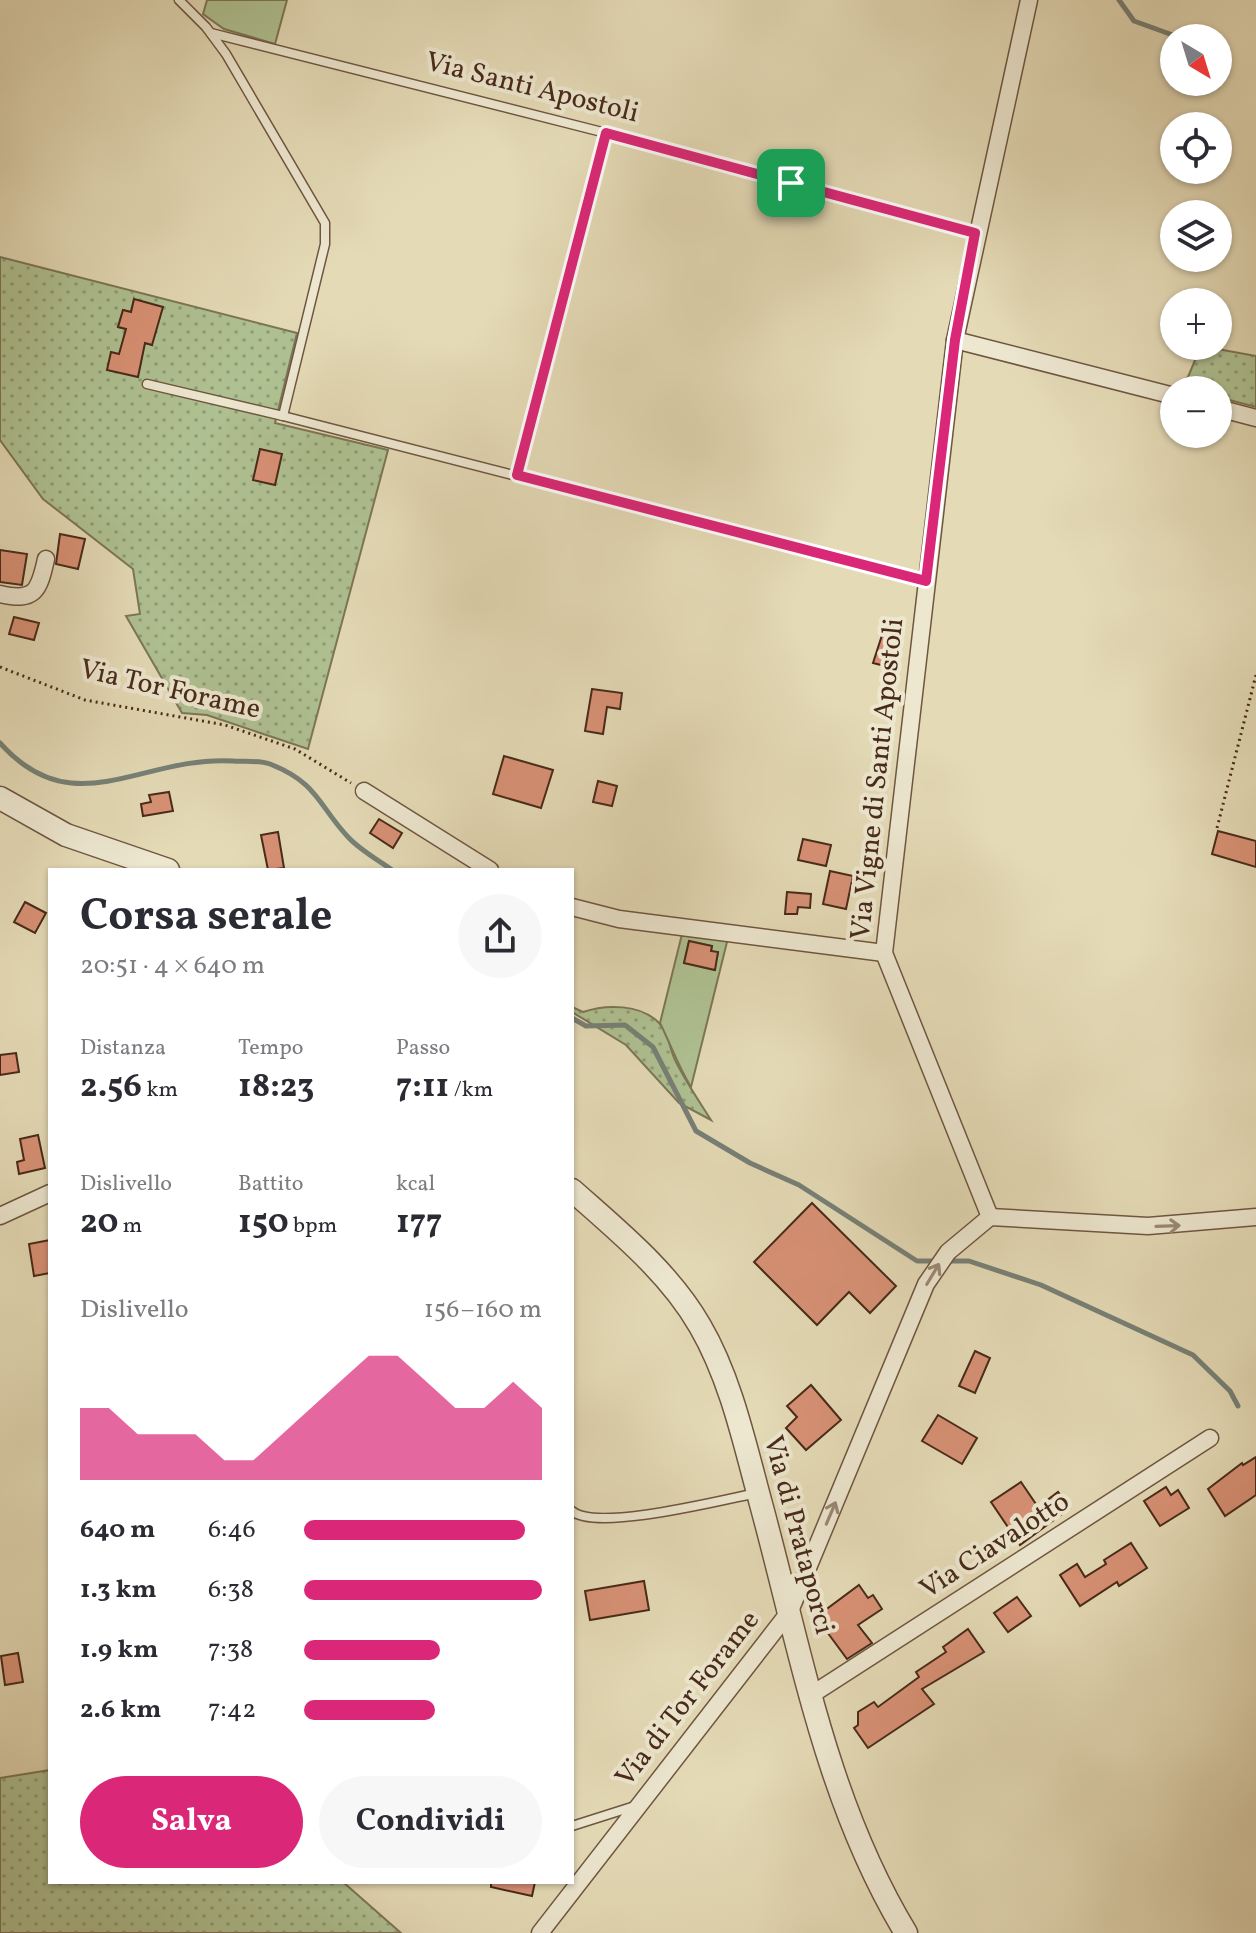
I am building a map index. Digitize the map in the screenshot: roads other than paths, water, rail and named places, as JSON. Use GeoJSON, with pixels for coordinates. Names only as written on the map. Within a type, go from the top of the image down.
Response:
{"type":"FeatureCollection","features":[{"type":"Feature","properties":{"kind":"street","name":"Via Vigne di Santi Apostoli"},"geometry":{"type":"LineString","coordinates":[[990,1217],[884,953],[955,340],[975,233],[1029,0]]}},
{"type":"Feature","properties":{"kind":"street"},"geometry":{"type":"LineString","coordinates":[[955,340],[1160,392]]}},
{"type":"Feature","properties":{"kind":"street"},"geometry":{"type":"LineString","coordinates":[[1232,412],[1256,418]]}},
{"type":"Feature","properties":{"kind":"street"},"geometry":{"type":"LineString","coordinates":[[0,594],[20,598],[32,593],[40,584],[46,559]]}},
{"type":"Feature","properties":{"kind":"street"},"geometry":{"type":"LineString","coordinates":[[364,791],[487,868]]}},
{"type":"Feature","properties":{"kind":"street"},"geometry":{"type":"LineString","coordinates":[[0,798],[81,842],[162,868]]}},
{"type":"Feature","properties":{"kind":"street"},"geometry":{"type":"LineString","coordinates":[[574,908],[619,919],[884,953]]}},
{"type":"Feature","properties":{"kind":"street","name":"Via di Prataporci"},"geometry":{"type":"LineString","coordinates":[[574,1192],[649,1260],[699,1324],[723,1379],[758,1493],[790,1611],[808,1697],[847,1813],[906,1933]]}},
{"type":"Feature","properties":{"kind":"street"},"geometry":{"type":"LineString","coordinates":[[0,1216],[48,1194]]}},
{"type":"Feature","properties":{"kind":"street"},"geometry":{"type":"LineString","coordinates":[[990,1217],[1148,1226],[1256,1217]]}},
{"type":"Feature","properties":{"kind":"street","name":"Via di Tor Forame"},"geometry":{"type":"LineString","coordinates":[[540,1933],[790,1611],[926,1284],[956,1244],[990,1217]]}},
{"type":"Feature","properties":{"kind":"street","name":"Via Ciavalotto"},"geometry":{"type":"LineString","coordinates":[[808,1697],[1210,1438]]}},
{"type":"Feature","properties":{"kind":"lane"},"geometry":{"type":"LineString","coordinates":[[179,0],[211,33],[326,228],[325,244],[283,416]]}},
{"type":"Feature","properties":{"kind":"lane","name":"Via Santi Apostoli"},"geometry":{"type":"LineString","coordinates":[[211,33],[606,133],[975,233]]}},
{"type":"Feature","properties":{"kind":"lane"},"geometry":{"type":"LineString","coordinates":[[147,384],[517,475],[926,581]]}},
{"type":"Feature","properties":{"kind":"lane"},"geometry":{"type":"LineString","coordinates":[[574,1512],[583,1518],[611,1520],[758,1493]]}},
{"type":"Feature","properties":{"kind":"lane"},"geometry":{"type":"LineString","coordinates":[[574,1825],[639,1805]]}},
{"type":"Feature","properties":{"kind":"waterway"},"geometry":{"type":"LineString","coordinates":[[1119,0],[1134,21],[1160,30]]}},
{"type":"Feature","properties":{"kind":"waterway"},"geometry":{"type":"LineString","coordinates":[[0,743],[28,767],[55,780],[82,784],[200,762],[252,761],[270,764],[308,787],[353,842],[389,868]]}},
{"type":"Feature","properties":{"kind":"waterway"},"geometry":{"type":"LineString","coordinates":[[574,1019],[586,1026],[625,1025],[653,1047],[696,1131],[750,1163],[799,1185],[917,1261],[933,1261]]}},
{"type":"Feature","properties":{"kind":"waterway"},"geometry":{"type":"LineString","coordinates":[[950,1261],[969,1261],[1041,1285],[1193,1355],[1230,1391],[1238,1406]]}}]}
